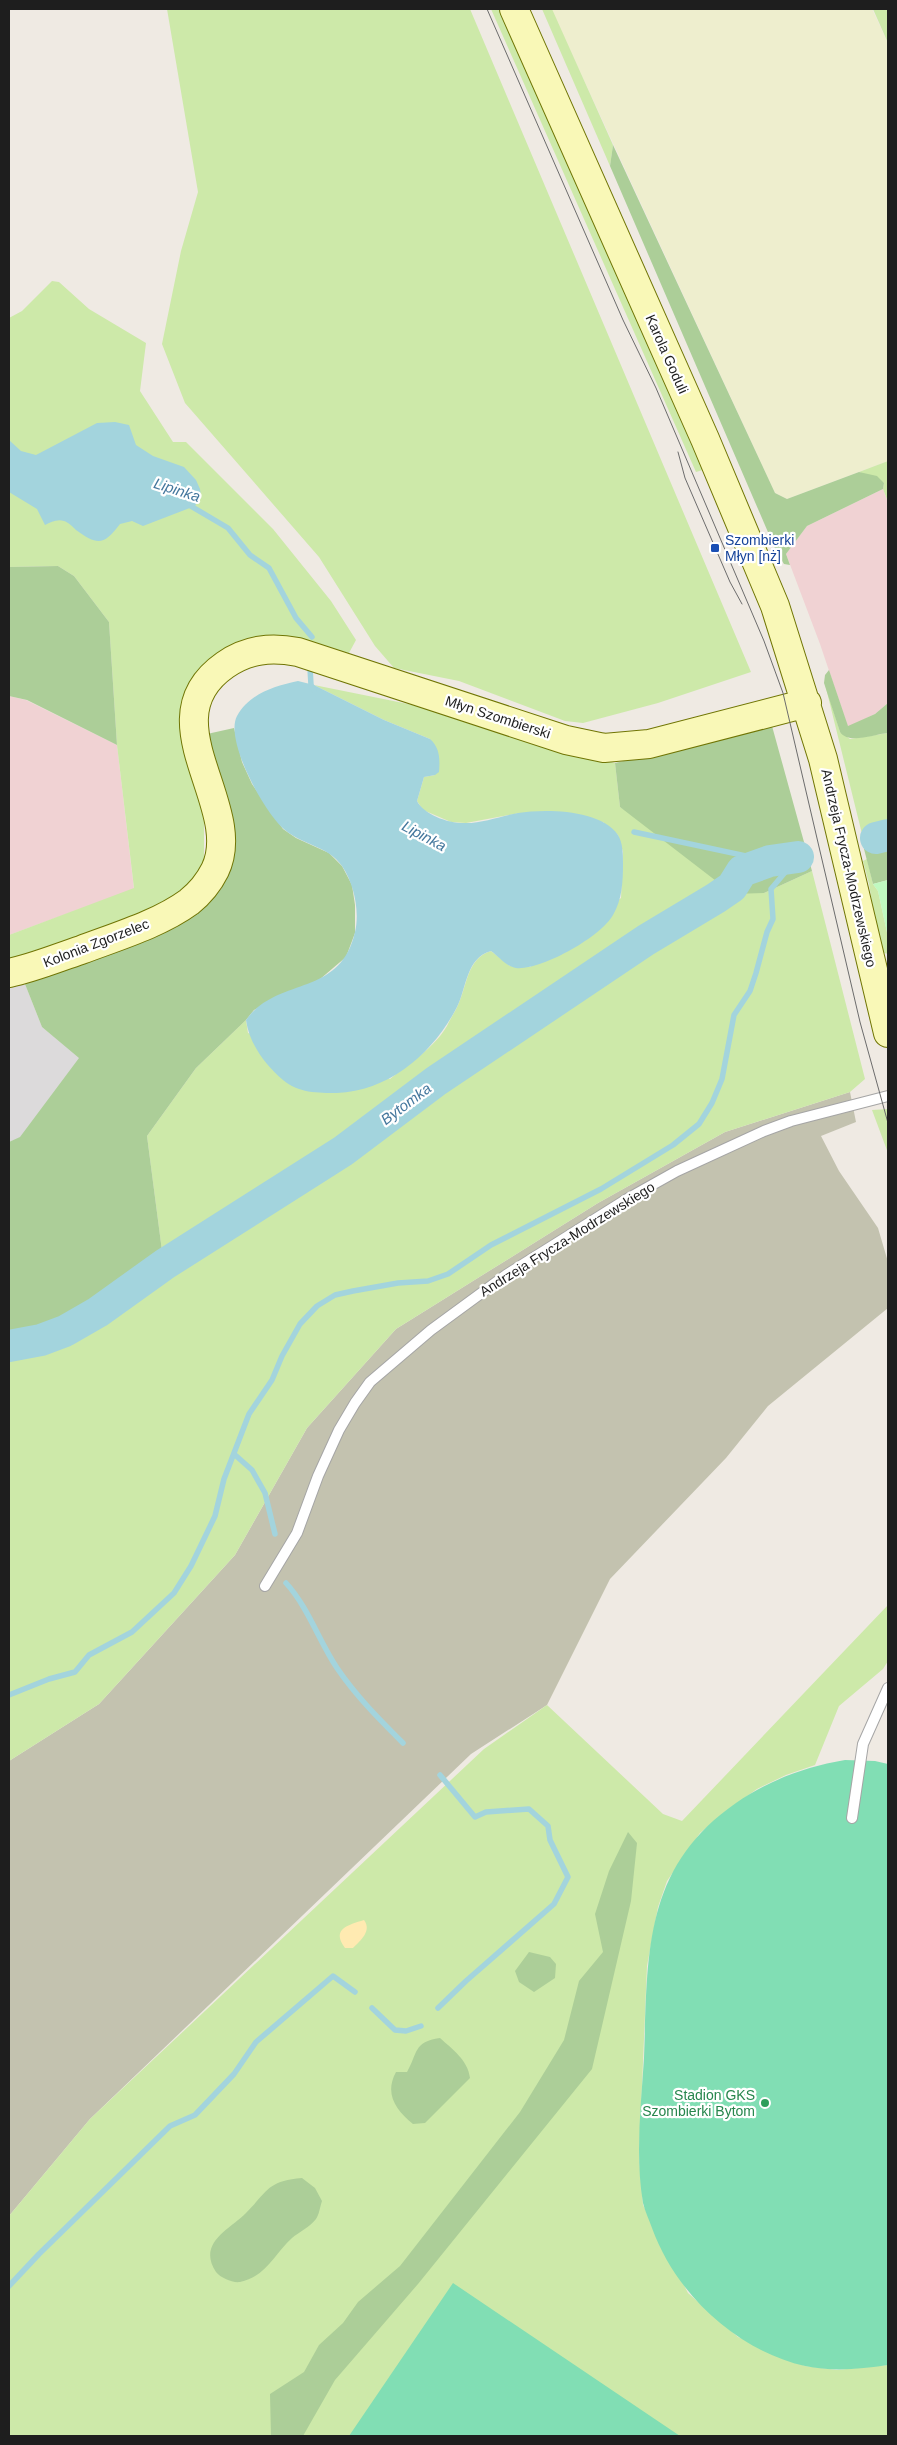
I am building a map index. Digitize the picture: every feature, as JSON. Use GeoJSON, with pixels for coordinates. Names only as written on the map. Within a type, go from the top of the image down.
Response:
{"type":"FeatureCollection","features":[{"type":"Feature","properties":{"kind":"main road","name":"Karola Goduli"},"geometry":{"type":"LineString","coordinates":[[514,9],[756,558],[789,646],[807,703]]}},
{"type":"Feature","properties":{"kind":"main road","name":"Młyn Szombierski"},"geometry":{"type":"LineString","coordinates":[[203,688],[219,670],[234,659],[252,652],[280,649],[298,652],[566,740],[604,748],[650,744],[807,703]]}},
{"type":"Feature","properties":{"kind":"main road","name":"Kolonia Zgorzelec"},"geometry":{"type":"LineString","coordinates":[[9,973],[138,929],[188,902],[205,886],[215,870],[221,851],[220,826],[197,750],[197,701],[203,688]]}},
{"type":"Feature","properties":{"kind":"main road","name":"Andrzeja Frycza-Modrzewskiego"},"geometry":{"type":"LineString","coordinates":[[807,703],[837,816],[888,1033]]}},
{"type":"Feature","properties":{"kind":"lane","name":"Andrzeja Frycza-Modrzewskiego"},"geometry":{"type":"LineString","coordinates":[[265,1586],[297,1533],[318,1476],[339,1430],[354,1404],[370,1382],[431,1330],[506,1275],[627,1199],[677,1171],[764,1131],[888,1096]]}},
{"type":"Feature","properties":{"kind":"lane"},"geometry":{"type":"LineString","coordinates":[[852,1818],[863,1744],[888,1688]]}},
{"type":"Feature","properties":{"kind":"shaded area"},"geometry":{"type":"Polygon","coordinates":[[[551,9],[872,9],[888,43],[888,461],[787,499],[775,493],[551,9]]]}},
{"type":"Feature","properties":{"kind":"shaded area"},"geometry":{"type":"Polygon","coordinates":[[[883,489],[888,502],[888,703],[875,714],[848,727],[820,644],[786,554],[807,526],[883,489]]]}},
{"type":"Feature","properties":{"kind":"shaded area"},"geometry":{"type":"Polygon","coordinates":[[[9,696],[26,700],[117,745],[134,889],[9,935],[9,696]]]}},
{"type":"Feature","properties":{"kind":"shaded area"},"geometry":{"type":"Polygon","coordinates":[[[23,979],[42,1027],[80,1058],[20,1138],[9,1142],[9,982],[23,979]]]}},
{"type":"Feature","properties":{"kind":"shaded area"},"geometry":{"type":"Polygon","coordinates":[[[850,1092],[856,1122],[821,1136],[839,1171],[878,1228],[888,1262],[888,1308],[768,1406],[726,1458],[610,1579],[547,1705],[471,1754],[90,2119],[9,2216],[9,1761],[99,1704],[235,1555],[307,1428],[396,1329],[598,1203],[725,1132],[850,1092]]]}},
{"type":"Feature","properties":{"kind":"green space"},"geometry":{"type":"Polygon","coordinates":[[[167,9],[470,9],[751,672],[658,703],[583,723],[565,721],[459,681],[394,668],[375,646],[319,557],[185,403],[162,344],[181,251],[198,192],[167,9]]]}},
{"type":"Feature","properties":{"kind":"green space"},"geometry":{"type":"Polygon","coordinates":[[[491,9],[500,9],[703,470],[696,472],[491,9]]]}},
{"type":"Feature","properties":{"kind":"green space"},"geometry":{"type":"Polygon","coordinates":[[[542,9],[552,9],[613,145],[610,166],[542,9]]]}},
{"type":"Feature","properties":{"kind":"green space"},"geometry":{"type":"Polygon","coordinates":[[[873,9],[888,9],[888,43],[873,9]]]}},
{"type":"Feature","properties":{"kind":"green space"},"geometry":{"type":"Polygon","coordinates":[[[613,145],[775,493],[787,499],[859,472],[877,476],[884,483],[883,489],[807,526],[786,554],[790,565],[784,564],[777,553],[610,166],[613,145]]]}},
{"type":"Feature","properties":{"kind":"green space"},"geometry":{"type":"Polygon","coordinates":[[[52,281],[59,282],[89,309],[146,343],[140,391],[173,442],[186,442],[273,529],[331,601],[356,640],[349,653],[334,651],[293,637],[269,635],[250,638],[222,656],[202,686],[183,722],[204,821],[204,859],[199,872],[177,895],[146,915],[9,964],[9,935],[134,888],[117,745],[109,622],[74,576],[58,566],[9,567],[9,318],[22,311],[52,281]]]}},
{"type":"Feature","properties":{"kind":"green space"},"geometry":{"type":"Polygon","coordinates":[[[888,461],[888,502],[883,489],[884,483],[859,472],[888,461]]]}},
{"type":"Feature","properties":{"kind":"green space"},"geometry":{"type":"Polygon","coordinates":[[[58,566],[74,576],[109,622],[117,745],[27,700],[9,696],[9,567],[58,566]]]}},
{"type":"Feature","properties":{"kind":"green space"},"geometry":{"type":"Polygon","coordinates":[[[829,670],[848,726],[875,714],[888,703],[888,733],[862,738],[849,738],[840,732],[824,683],[825,675],[829,670]]]}},
{"type":"Feature","properties":{"kind":"green space"},"geometry":{"type":"Polygon","coordinates":[[[824,680],[840,732],[850,739],[888,733],[888,828],[863,838],[824,680]]]}},
{"type":"Feature","properties":{"kind":"green space"},"geometry":{"type":"Polygon","coordinates":[[[314,685],[438,710],[526,740],[615,763],[620,807],[764,893],[812,871],[865,1079],[850,1092],[725,1132],[598,1203],[396,1329],[307,1428],[235,1555],[99,1704],[9,1761],[9,1333],[43,1327],[81,1306],[162,1251],[147,1136],[196,1068],[246,1020],[248,1033],[390,1079],[421,1055],[442,1034],[458,1005],[472,966],[483,955],[491,951],[510,966],[530,967],[621,898],[623,852],[618,835],[603,822],[520,813],[466,823],[451,822],[423,810],[417,801],[424,777],[435,775],[430,739],[384,720],[314,685]]]}},
{"type":"Feature","properties":{"kind":"green space"},"geometry":{"type":"Polygon","coordinates":[[[772,726],[812,871],[764,893],[733,894],[620,807],[615,763],[772,726]]]}},
{"type":"Feature","properties":{"kind":"green space"},"geometry":{"type":"Polygon","coordinates":[[[234,728],[242,762],[252,784],[283,829],[296,838],[329,853],[342,866],[352,885],[355,905],[355,933],[346,957],[319,980],[285,994],[254,1010],[196,1068],[147,1136],[162,1251],[81,1306],[43,1327],[9,1333],[9,1142],[20,1137],[79,1058],[42,1027],[23,979],[195,913],[221,889],[233,858],[230,816],[207,734],[234,728]]]}},
{"type":"Feature","properties":{"kind":"green space"},"geometry":{"type":"Polygon","coordinates":[[[888,844],[888,880],[873,884],[864,849],[888,844]]]}},
{"type":"Feature","properties":{"kind":"green space"},"geometry":{"type":"Polygon","coordinates":[[[867,859],[873,884],[878,891],[888,937],[888,954],[881,952],[879,946],[869,884],[863,861],[867,859]]]}},
{"type":"Feature","properties":{"kind":"green space"},"geometry":{"type":"Polygon","coordinates":[[[888,880],[888,937],[878,891],[873,884],[888,880]]]}},
{"type":"Feature","properties":{"kind":"green space"},"geometry":{"type":"Polygon","coordinates":[[[888,1109],[888,1153],[872,1110],[888,1109]]]}},
{"type":"Feature","properties":{"kind":"green space"},"geometry":{"type":"Polygon","coordinates":[[[888,1605],[888,1661],[883,1669],[839,1706],[815,1765],[786,1775],[757,1789],[726,1811],[700,1833],[667,1881],[658,1907],[647,1966],[639,2158],[643,2205],[688,2293],[738,2337],[805,2366],[837,2370],[888,2365],[888,2436],[9,2436],[9,2216],[90,2119],[484,1749],[547,1705],[663,1814],[682,1821],[888,1605]]]}},
{"type":"Feature","properties":{"kind":"green space","name":"Stadion GKS Szombierki Bytom"},"geometry":{"type":"Polygon","coordinates":[[[845,1760],[875,1761],[888,1764],[888,2365],[857,2369],[815,2368],[780,2358],[755,2347],[733,2333],[712,2316],[676,2275],[663,2252],[643,2203],[639,2167],[640,2112],[650,1950],[656,1917],[667,1885],[683,1856],[705,1828],[736,1803],[788,1775],[815,1766],[845,1760]]]}},
{"type":"Feature","properties":{"kind":"green space"},"geometry":{"type":"Polygon","coordinates":[[[628,1832],[637,1843],[631,1901],[592,2069],[418,2284],[335,2380],[303,2436],[271,2436],[270,2394],[304,2372],[319,2345],[343,2323],[358,2302],[400,2266],[520,2112],[564,2040],[579,1981],[603,1952],[595,1914],[609,1871],[628,1832]]]}},
{"type":"Feature","properties":{"kind":"green space"},"geometry":{"type":"Polygon","coordinates":[[[529,1952],[550,1957],[556,1964],[555,1978],[534,1992],[519,1982],[515,1971],[529,1952]]]}},
{"type":"Feature","properties":{"kind":"green space"},"geometry":{"type":"Polygon","coordinates":[[[440,2038],[463,2060],[470,2078],[425,2123],[413,2124],[401,2113],[394,2101],[391,2087],[393,2080],[396,2072],[407,2072],[418,2049],[425,2042],[440,2038]]]}},
{"type":"Feature","properties":{"kind":"green space"},"geometry":{"type":"Polygon","coordinates":[[[302,2178],[315,2188],[322,2201],[314,2222],[292,2238],[264,2270],[257,2275],[240,2282],[234,2282],[218,2274],[211,2262],[210,2253],[217,2238],[246,2213],[269,2188],[290,2179],[302,2178]]]}},
{"type":"Feature","properties":{"kind":"green space"},"geometry":{"type":"Polygon","coordinates":[[[453,2283],[680,2436],[349,2436],[453,2283]]]}},
{"type":"Feature","properties":{"kind":"sand"},"geometry":{"type":"Polygon","coordinates":[[[364,1920],[367,1928],[364,1935],[353,1948],[345,1948],[340,1936],[343,1929],[364,1920]]]}},
{"type":"Feature","properties":{"kind":"water"},"geometry":{"type":"Polygon","coordinates":[[[115,422],[129,425],[136,445],[153,456],[184,467],[196,480],[200,489],[201,497],[195,506],[143,526],[132,521],[120,524],[105,539],[95,541],[76,530],[69,523],[61,520],[45,525],[37,509],[9,492],[9,440],[21,451],[36,455],[97,423],[115,422]]]}},
{"type":"Feature","properties":{"kind":"water"},"geometry":{"type":"Polygon","coordinates":[[[298,681],[314,685],[384,720],[430,739],[436,746],[439,754],[439,772],[435,775],[424,777],[417,801],[420,806],[438,818],[466,823],[518,813],[557,811],[571,813],[599,820],[610,826],[618,835],[622,849],[623,877],[621,891],[613,915],[606,924],[569,951],[540,964],[516,968],[506,964],[491,951],[483,955],[477,960],[468,974],[457,1007],[447,1024],[423,1053],[392,1077],[356,1091],[337,1093],[316,1092],[295,1088],[270,1068],[259,1053],[254,1045],[246,1020],[259,1006],[274,997],[322,977],[336,967],[347,953],[355,932],[357,915],[355,898],[350,881],[342,866],[330,854],[292,835],[277,821],[267,809],[249,776],[236,742],[235,727],[237,716],[242,708],[256,696],[272,688],[298,681]]]}},
{"type":"Feature","properties":{"kind":"waterway","name":"Lipinka"},"geometry":{"type":"LineString","coordinates":[[189,505],[228,528],[250,555],[269,568],[296,618],[312,637]]}},
{"type":"Feature","properties":{"kind":"waterway","name":"Lipinka"},"geometry":{"type":"LineString","coordinates":[[310,668],[311,685],[314,690]]}},
{"type":"Feature","properties":{"kind":"waterway","name":"Lipinka"},"geometry":{"type":"LineString","coordinates":[[634,832],[770,861]]}},
{"type":"Feature","properties":{"kind":"waterway","name":"Bytomka"},"geometry":{"type":"LineString","coordinates":[[876,838],[888,835]]}},
{"type":"Feature","properties":{"kind":"waterway"},"geometry":{"type":"LineString","coordinates":[[9,1695],[49,1679],[75,1672],[89,1655],[132,1632],[174,1593],[191,1566],[215,1516],[224,1479],[249,1414],[272,1380],[282,1356],[300,1324],[317,1306],[335,1295],[398,1283],[428,1281],[448,1274],[491,1245],[601,1189],[673,1145],[699,1124],[712,1103],[722,1079],[734,1015],[750,991],[767,932],[773,919],[771,889],[798,857]]}},
{"type":"Feature","properties":{"kind":"waterway","name":"Bytomka"},"geometry":{"type":"LineString","coordinates":[[9,1346],[41,1340],[65,1331],[98,1312],[165,1264],[343,1151],[436,1081],[646,940],[716,898],[732,887],[742,871],[770,861],[798,857]]}},
{"type":"Feature","properties":{"kind":"waterway"},"geometry":{"type":"LineString","coordinates":[[234,1454],[252,1470],[265,1493],[275,1534]]}},
{"type":"Feature","properties":{"kind":"waterway"},"geometry":{"type":"LineString","coordinates":[[286,1583],[301,1603],[344,1678],[368,1707],[403,1743]]}},
{"type":"Feature","properties":{"kind":"waterway"},"geometry":{"type":"LineString","coordinates":[[438,2008],[554,1904],[568,1877],[550,1840],[548,1826],[529,1809],[486,1812],[475,1817],[440,1775]]}},
{"type":"Feature","properties":{"kind":"waterway"},"geometry":{"type":"LineString","coordinates":[[9,2286],[39,2254],[170,2126],[195,2115],[234,2074],[256,2042],[333,1976],[355,1992]]}},
{"type":"Feature","properties":{"kind":"waterway"},"geometry":{"type":"LineString","coordinates":[[372,2008],[395,2030],[406,2031],[421,2026]]}},
{"type":"Feature","properties":{"kind":"tram line"},"geometry":{"type":"LineString","coordinates":[[487,9],[623,320],[656,388],[764,641],[783,693],[860,1022],[888,1123]]}},
{"type":"Feature","properties":{"kind":"tram line"},"geometry":{"type":"LineString","coordinates":[[678,452],[685,478],[730,582],[742,604]]}},
{"type":"Feature","properties":{"kind":"place","name":"Szombierki Młyn [nż]"},"geometry":{"type":"Point","coordinates":[715,548]}},
{"type":"Feature","properties":{"kind":"place","name":"Stadion GKS Szombierki Bytom"},"geometry":{"type":"Point","coordinates":[765,2103]}}]}
